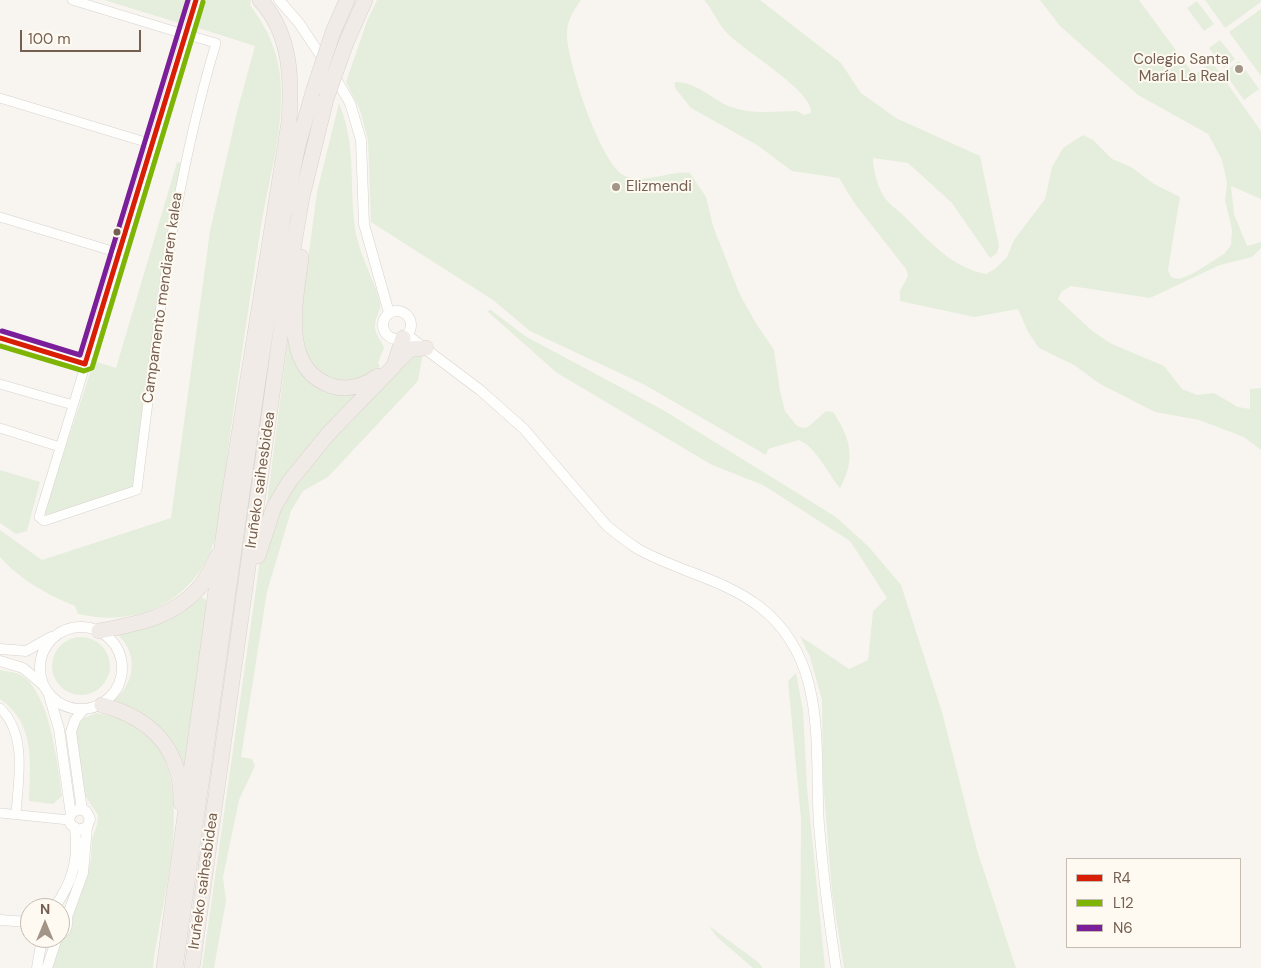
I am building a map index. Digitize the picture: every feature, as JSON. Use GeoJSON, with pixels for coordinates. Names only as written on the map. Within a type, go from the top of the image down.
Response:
{"type":"FeatureCollection","features":[{"type":"Feature","properties":{"kind":"highway"},"geometry":{"type":"LineString","coordinates":[[164,968],[222,547],[284,154],[291,98],[289,65],[282,34],[275,20],[260,0]]}},
{"type":"Feature","properties":{"kind":"highway","name":"Iruñeko saihesbidea"},"geometry":{"type":"LineString","coordinates":[[175,968],[283,217],[308,106],[333,32],[347,0]]}},
{"type":"Feature","properties":{"kind":"highway","name":"Iruñeko saihesbidea"},"geometry":{"type":"LineString","coordinates":[[192,968],[289,272],[302,197],[326,99],[346,43],[365,0]]}},
{"type":"Feature","properties":{"kind":"highway"},"geometry":{"type":"LineString","coordinates":[[284,154],[308,106]]}},
{"type":"Feature","properties":{"kind":"highway"},"geometry":{"type":"LineString","coordinates":[[320,121],[296,308],[296,344],[300,360],[306,371],[321,383],[342,389],[363,386],[379,375],[387,366],[403,335]]}},
{"type":"Feature","properties":{"kind":"highway"},"geometry":{"type":"LineString","coordinates":[[396,363],[403,335]]}},
{"type":"Feature","properties":{"kind":"highway"},"geometry":{"type":"LineString","coordinates":[[232,682],[244,643],[258,558],[274,507],[289,482],[307,458],[396,363],[411,349],[426,348]]}},
{"type":"Feature","properties":{"kind":"highway"},"geometry":{"type":"LineString","coordinates":[[99,630],[144,622],[172,611],[199,589],[222,547]]}},
{"type":"Feature","properties":{"kind":"highway"},"geometry":{"type":"LineString","coordinates":[[102,705],[138,718],[158,735],[167,747],[178,772],[181,792],[178,835],[180,850]]}},
{"type":"Feature","properties":{"kind":"street"},"geometry":{"type":"LineString","coordinates":[[72,0],[186,34]]}},
{"type":"Feature","properties":{"kind":"street"},"geometry":{"type":"LineString","coordinates":[[279,0],[299,23],[350,103],[361,140],[364,224],[393,312]]}},
{"type":"Feature","properties":{"kind":"street"},"geometry":{"type":"LineString","coordinates":[[0,428],[60,447],[196,2]]}},
{"type":"Feature","properties":{"kind":"street","name":"Campamento mendiaren kalea"},"geometry":{"type":"LineString","coordinates":[[60,447],[39,517],[44,521],[137,490],[176,205],[198,104],[216,43],[186,34]]}},
{"type":"Feature","properties":{"kind":"street"},"geometry":{"type":"LineString","coordinates":[[0,98],[152,144]]}},
{"type":"Feature","properties":{"kind":"street"},"geometry":{"type":"LineString","coordinates":[[0,217],[119,253]]}},
{"type":"Feature","properties":{"kind":"street"},"geometry":{"type":"LineString","coordinates":[[393,312],[383,321],[382,328],[385,334],[403,335],[426,348],[524,429],[607,526],[639,549],[735,590],[761,608],[784,631],[802,662],[813,696],[819,825],[836,968]]}},
{"type":"Feature","properties":{"kind":"street"},"geometry":{"type":"LineString","coordinates":[[393,312],[408,317],[403,335]]}},
{"type":"Feature","properties":{"kind":"street"},"geometry":{"type":"LineString","coordinates":[[403,335],[448,365]]}},
{"type":"Feature","properties":{"kind":"street"},"geometry":{"type":"LineString","coordinates":[[0,338],[85,364]]}},
{"type":"Feature","properties":{"kind":"street"},"geometry":{"type":"LineString","coordinates":[[0,384],[73,405]]}},
{"type":"Feature","properties":{"kind":"street"},"geometry":{"type":"LineString","coordinates":[[0,649],[26,651],[72,628],[86,627],[99,630],[110,638],[118,649],[123,662],[122,676],[117,689],[102,705],[83,710],[70,709],[59,704],[49,696]]}},
{"type":"Feature","properties":{"kind":"street"},"geometry":{"type":"LineString","coordinates":[[59,633],[48,643],[41,656],[39,670],[42,684],[49,696],[59,729],[72,821],[75,865],[71,881],[60,898]]}},
{"type":"Feature","properties":{"kind":"street"},"geometry":{"type":"LineString","coordinates":[[0,661],[23,668],[42,684]]}},
{"type":"Feature","properties":{"kind":"street"},"geometry":{"type":"LineString","coordinates":[[0,708],[12,727],[19,746],[16,814]]}},
{"type":"Feature","properties":{"kind":"street"},"geometry":{"type":"LineString","coordinates":[[82,810],[71,732],[75,720],[83,710]]}},
{"type":"Feature","properties":{"kind":"street"},"geometry":{"type":"LineString","coordinates":[[70,900],[83,873],[87,826],[90,819],[86,811],[77,810],[72,821]]}},
{"type":"Feature","properties":{"kind":"street"},"geometry":{"type":"LineString","coordinates":[[0,813],[72,821],[84,829],[87,826]]}},
{"type":"Feature","properties":{"kind":"street"},"geometry":{"type":"LineString","coordinates":[[0,920],[20,921]]}},
{"type":"Feature","properties":{"kind":"street"},"geometry":{"type":"LineString","coordinates":[[37,968],[40,948]]}},
{"type":"Feature","properties":{"kind":"street"},"geometry":{"type":"LineString","coordinates":[[47,968],[54,948]]}},
{"type":"Feature","properties":{"kind":"green space"},"geometry":{"type":"Polygon","coordinates":[[[104,0],[190,0],[184,20],[179,23],[104,0]]]}},
{"type":"Feature","properties":{"kind":"green space"},"geometry":{"type":"Polygon","coordinates":[[[204,0],[251,0],[250,5],[263,24],[276,54],[281,88],[280,124],[260,233],[227,457],[222,515],[213,545],[204,564],[194,579],[169,601],[156,608],[126,617],[94,617],[78,614],[75,606],[35,586],[8,566],[0,557],[0,530],[42,560],[171,518],[210,231],[237,112],[255,46],[195,27],[204,0]]]}},
{"type":"Feature","properties":{"kind":"green space"},"geometry":{"type":"Polygon","coordinates":[[[377,0],[581,0],[569,22],[567,31],[568,44],[578,85],[604,151],[623,175],[631,178],[639,179],[690,173],[706,197],[713,226],[740,295],[774,350],[785,411],[797,426],[803,428],[808,427],[826,411],[833,412],[844,431],[850,458],[845,478],[840,488],[811,449],[799,440],[768,449],[766,455],[645,385],[530,331],[493,300],[371,222],[368,140],[360,110],[346,82],[367,21],[377,0]]]}},
{"type":"Feature","properties":{"kind":"green space"},"geometry":{"type":"Polygon","coordinates":[[[704,0],[760,0],[841,63],[861,93],[896,118],[980,156],[999,246],[997,253],[990,258],[952,203],[908,163],[873,158],[877,182],[887,201],[941,252],[962,266],[986,274],[996,268],[1007,257],[1014,240],[1045,199],[1052,167],[1063,148],[1083,135],[1093,140],[1112,159],[1131,167],[1154,184],[1180,197],[1168,270],[1171,277],[1179,279],[1192,274],[1224,254],[1231,245],[1232,230],[1225,200],[1227,183],[1222,160],[1208,134],[1138,95],[1060,26],[1040,0],[1139,0],[1194,75],[1212,62],[1261,131],[1261,199],[1231,186],[1234,214],[1247,246],[1261,242],[1261,248],[1252,257],[1220,265],[1150,298],[1071,286],[1061,292],[1058,299],[1091,330],[1110,343],[1164,366],[1182,389],[1197,395],[1214,393],[1238,407],[1250,409],[1250,389],[1261,388],[1261,450],[1244,437],[1199,420],[1155,412],[1100,384],[1074,365],[1039,348],[1028,332],[1018,309],[974,317],[900,301],[900,291],[908,276],[906,269],[855,204],[839,178],[792,171],[757,145],[691,108],[675,88],[675,82],[690,85],[724,104],[747,111],[797,111],[804,115],[811,113],[809,104],[790,82],[734,40],[720,24],[704,0]]]}},
{"type":"Feature","properties":{"kind":"green space"},"geometry":{"type":"Polygon","coordinates":[[[1205,0],[1261,0],[1261,2],[1225,28],[1205,0]]]}},
{"type":"Feature","properties":{"kind":"green space"},"geometry":{"type":"Polygon","coordinates":[[[1197,1],[1214,24],[1204,31],[1187,8],[1197,1]]]}},
{"type":"Feature","properties":{"kind":"green space"},"geometry":{"type":"Polygon","coordinates":[[[1261,9],[1261,76],[1229,32],[1261,9]]]}},
{"type":"Feature","properties":{"kind":"green space"},"geometry":{"type":"Polygon","coordinates":[[[1220,40],[1235,59],[1224,68],[1209,48],[1220,40]]]}},
{"type":"Feature","properties":{"kind":"green space"},"geometry":{"type":"Polygon","coordinates":[[[1239,61],[1259,89],[1244,100],[1224,72],[1239,61]]]}},
{"type":"Feature","properties":{"kind":"green space"},"geometry":{"type":"Polygon","coordinates":[[[339,103],[349,137],[356,234],[380,302],[375,328],[384,348],[378,363],[380,366],[371,376],[359,383],[327,380],[310,367],[299,327],[317,192],[339,103]]]}},
{"type":"Feature","properties":{"kind":"green space"},"geometry":{"type":"Polygon","coordinates":[[[177,162],[181,163],[170,219],[133,488],[49,517],[44,513],[94,361],[116,368],[177,162]]]}},
{"type":"Feature","properties":{"kind":"green space"},"geometry":{"type":"Polygon","coordinates":[[[491,310],[525,336],[663,410],[836,517],[869,547],[901,585],[942,712],[977,850],[1016,968],[844,968],[832,893],[823,780],[822,700],[810,657],[800,636],[849,669],[868,660],[873,611],[887,598],[850,541],[763,485],[712,465],[557,373],[487,311],[491,310]]]}},
{"type":"Feature","properties":{"kind":"green space"},"geometry":{"type":"Polygon","coordinates":[[[290,323],[313,384],[366,389],[265,518],[290,323]]]}},
{"type":"Feature","properties":{"kind":"green space"},"geometry":{"type":"Polygon","coordinates":[[[423,352],[418,381],[328,477],[303,491],[291,511],[267,592],[241,757],[252,759],[255,766],[239,800],[223,877],[226,901],[214,968],[202,968],[260,560],[281,505],[302,473],[407,357],[423,352]]]}},
{"type":"Feature","properties":{"kind":"green space"},"geometry":{"type":"Polygon","coordinates":[[[0,470],[40,482],[27,531],[16,534],[0,523],[0,470]]]}},
{"type":"Feature","properties":{"kind":"green space"},"geometry":{"type":"Polygon","coordinates":[[[202,597],[207,601],[185,769],[179,761],[111,702],[125,688],[129,679],[132,661],[125,643],[118,635],[190,606],[202,597]]]}},
{"type":"Feature","properties":{"kind":"green space"},"geometry":{"type":"Polygon","coordinates":[[[75,637],[87,637],[102,645],[110,660],[110,672],[102,687],[87,695],[75,695],[60,687],[52,672],[52,660],[60,645],[75,637]]]}},
{"type":"Feature","properties":{"kind":"green space"},"geometry":{"type":"Polygon","coordinates":[[[0,670],[19,674],[30,682],[45,711],[55,748],[62,796],[53,804],[29,801],[30,759],[28,745],[20,720],[12,709],[0,699],[0,670]]]}},
{"type":"Feature","properties":{"kind":"green space"},"geometry":{"type":"Polygon","coordinates":[[[796,673],[803,710],[807,787],[825,968],[800,968],[801,819],[788,681],[796,673]]]}},
{"type":"Feature","properties":{"kind":"green space"},"geometry":{"type":"Polygon","coordinates":[[[96,713],[115,717],[140,728],[162,754],[171,780],[174,811],[173,844],[153,968],[51,968],[57,948],[70,948],[73,907],[85,884],[91,859],[92,839],[97,825],[98,815],[82,791],[74,730],[84,718],[96,713]]]}},
{"type":"Feature","properties":{"kind":"green space"},"geometry":{"type":"Polygon","coordinates":[[[709,926],[758,962],[763,968],[753,968],[717,937],[709,926]]]}},
{"type":"Feature","properties":{"kind":"transit line","name":"N6"},"geometry":{"type":"LineString","coordinates":[[2,331],[80,355],[188,0]]}},
{"type":"Feature","properties":{"kind":"transit line","name":"R4"},"geometry":{"type":"LineString","coordinates":[[85,364],[196,0]]}},
{"type":"Feature","properties":{"kind":"transit line","name":"L12"},"geometry":{"type":"LineString","coordinates":[[0,346],[84,371],[92,368],[203,2]]}},
{"type":"Feature","properties":{"kind":"transit line","name":"R4"},"geometry":{"type":"LineString","coordinates":[[0,338],[85,364]]}},
{"type":"Feature","properties":{"kind":"place","name":"Colegio Santa María La Real"},"geometry":{"type":"Point","coordinates":[1239,69]}},
{"type":"Feature","properties":{"kind":"place","name":"Elizmendi"},"geometry":{"type":"Point","coordinates":[616,187]}}]}
